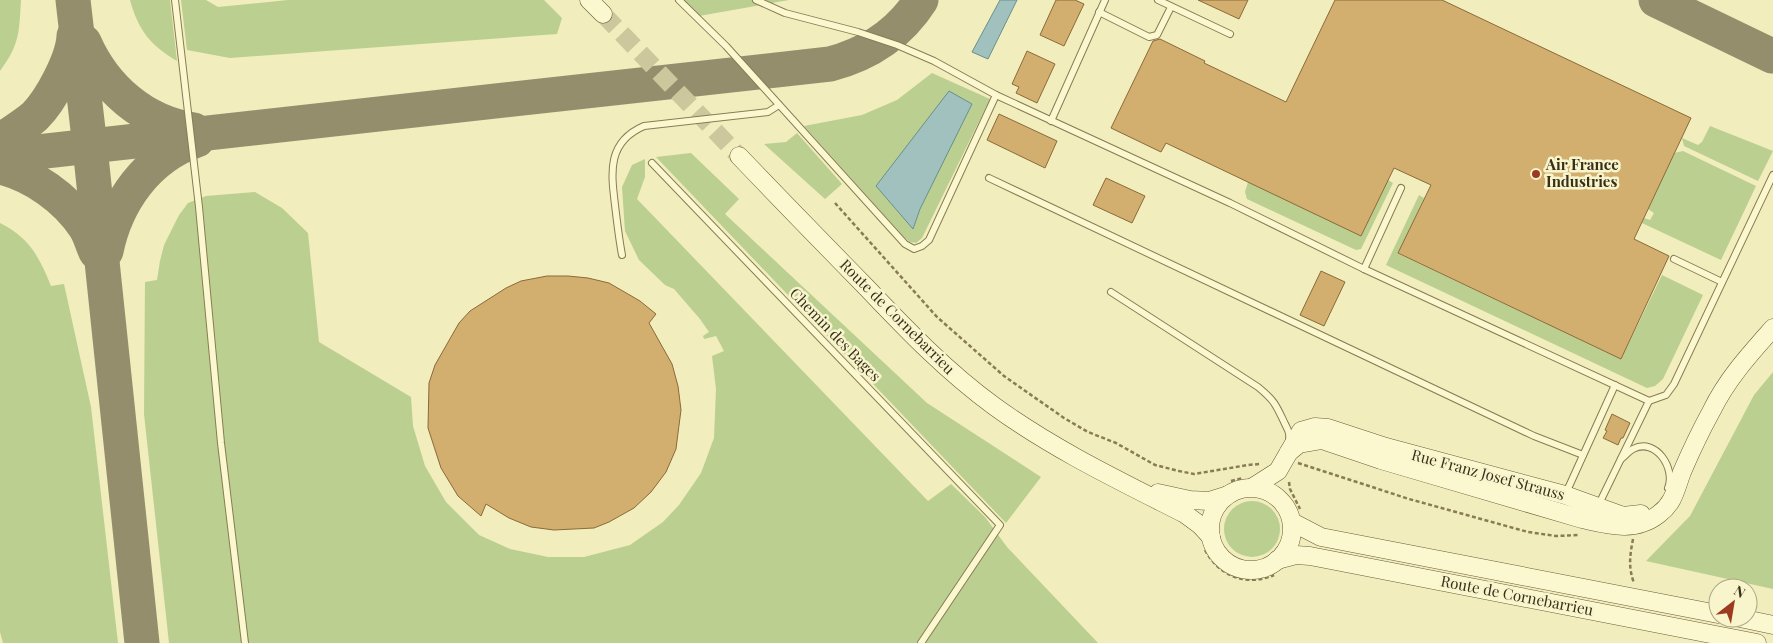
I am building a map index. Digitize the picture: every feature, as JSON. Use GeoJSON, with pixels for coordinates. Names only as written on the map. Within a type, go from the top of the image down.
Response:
{"type":"FeatureCollection","features":[{"type":"Feature","properties":{"kind":"main road"},"geometry":{"type":"LineString","coordinates":[[589,0],[603,14]]}},
{"type":"Feature","properties":{"kind":"main road","name":"Route de Cornebarrieu"},"geometry":{"type":"LineString","coordinates":[[739,156],[924,347],[961,380],[994,406],[1082,462],[1185,514],[1200,525],[1211,537]]}},
{"type":"Feature","properties":{"kind":"main road","name":"Rue Franz Josef Strauss"},"geometry":{"type":"LineString","coordinates":[[1288,452],[1300,444],[1322,440],[1399,466],[1582,519],[1616,527],[1640,524],[1651,520],[1660,513],[1676,494],[1682,473],[1712,409],[1729,380],[1773,328]]}},
{"type":"Feature","properties":{"kind":"main road","name":"Rue Franz Josef Strauss"},"geometry":{"type":"LineString","coordinates":[[1254,488],[1278,471],[1302,431],[1315,427],[1328,428],[1386,447],[1565,495],[1623,516],[1634,516],[1653,509],[1682,473]]}},
{"type":"Feature","properties":{"kind":"main road","name":"Rue Franz Josef Strauss"},"geometry":{"type":"LineString","coordinates":[[1278,471],[1279,498]]}},
{"type":"Feature","properties":{"kind":"main road","name":"Route de Cornebarrieu"},"geometry":{"type":"LineString","coordinates":[[1127,484],[1190,500],[1209,501],[1228,494]]}},
{"type":"Feature","properties":{"kind":"main road"},"geometry":{"type":"LineString","coordinates":[[1254,488],[1267,491],[1279,498],[1287,509],[1292,522],[1292,532],[1290,543],[1278,560],[1265,567],[1251,570],[1225,561],[1216,550],[1211,537],[1210,525],[1212,514],[1218,504],[1228,494],[1240,489],[1254,488]]}},
{"type":"Feature","properties":{"kind":"main road","name":"Route de Cornebarrieu"},"geometry":{"type":"LineString","coordinates":[[1292,522],[1320,536],[1708,612]]}},
{"type":"Feature","properties":{"kind":"main road","name":"Route de Cornebarrieu"},"geometry":{"type":"LineString","coordinates":[[1278,560],[1296,555],[1310,556],[1757,643]]}},
{"type":"Feature","properties":{"kind":"main road"},"geometry":{"type":"LineString","coordinates":[[1758,622],[1773,625]]}},
{"type":"Feature","properties":{"kind":"lane"},"geometry":{"type":"LineString","coordinates":[[175,0],[199,207],[221,443],[245,643]]}},
{"type":"Feature","properties":{"kind":"lane"},"geometry":{"type":"LineString","coordinates":[[679,0],[726,46],[905,244],[914,248],[922,246],[928,240],[996,95]]}},
{"type":"Feature","properties":{"kind":"lane"},"geometry":{"type":"LineString","coordinates":[[756,0],[785,13],[858,32],[934,61],[996,95],[1050,121],[1230,203],[1364,269],[1649,401]]}},
{"type":"Feature","properties":{"kind":"lane"},"geometry":{"type":"LineString","coordinates":[[1050,121],[1105,0]]}},
{"type":"Feature","properties":{"kind":"lane"},"geometry":{"type":"LineString","coordinates":[[1158,0],[1230,34]]}},
{"type":"Feature","properties":{"kind":"lane"},"geometry":{"type":"LineString","coordinates":[[1099,12],[1154,37],[1157,35],[1171,7]]}},
{"type":"Feature","properties":{"kind":"lane"},"geometry":{"type":"LineString","coordinates":[[622,255],[611,175],[614,158],[621,143],[632,132],[644,126],[768,112],[779,105]]}},
{"type":"Feature","properties":{"kind":"lane","name":"Chemin des Bages"},"geometry":{"type":"LineString","coordinates":[[652,163],[1000,525],[921,643]]}},
{"type":"Feature","properties":{"kind":"lane"},"geometry":{"type":"LineString","coordinates":[[1582,519],[1597,508],[1649,401],[1666,395],[1674,384],[1773,175]]}},
{"type":"Feature","properties":{"kind":"lane"},"geometry":{"type":"LineString","coordinates":[[989,178],[1534,436],[1583,455]]}},
{"type":"Feature","properties":{"kind":"lane"},"geometry":{"type":"LineString","coordinates":[[1364,269],[1401,188]]}},
{"type":"Feature","properties":{"kind":"lane"},"geometry":{"type":"LineString","coordinates":[[1674,260],[1722,282]]}},
{"type":"Feature","properties":{"kind":"lane"},"geometry":{"type":"LineString","coordinates":[[1111,292],[1258,387],[1270,397],[1280,410],[1290,434],[1288,452]]}},
{"type":"Feature","properties":{"kind":"lane"},"geometry":{"type":"LineString","coordinates":[[1565,495],[1615,385]]}},
{"type":"Feature","properties":{"kind":"lane"},"geometry":{"type":"LineString","coordinates":[[1619,462],[1633,448],[1644,447],[1655,450],[1666,460],[1670,483],[1666,493]]}},
{"type":"Feature","properties":{"kind":"path"},"geometry":{"type":"LineString","coordinates":[[835,203],[937,316],[1004,376],[1064,418],[1088,432],[1116,443],[1155,465],[1179,472],[1194,474],[1261,464]]}},
{"type":"Feature","properties":{"kind":"path"},"geometry":{"type":"LineString","coordinates":[[1634,535],[1630,573],[1636,586]]}},
{"type":"Feature","properties":{"kind":"green space"},"geometry":{"type":"Polygon","coordinates":[[[0,0],[21,0],[20,21],[15,45],[7,62],[0,71],[0,0]]]}},
{"type":"Feature","properties":{"kind":"green space"},"geometry":{"type":"Polygon","coordinates":[[[130,0],[170,0],[177,61],[160,49],[147,36],[137,20],[130,0]]]}},
{"type":"Feature","properties":{"kind":"green space"},"geometry":{"type":"Polygon","coordinates":[[[181,0],[206,0],[218,7],[288,0],[544,0],[562,18],[557,34],[230,58],[187,50],[181,0]]]}},
{"type":"Feature","properties":{"kind":"green space"},"geometry":{"type":"Polygon","coordinates":[[[684,0],[789,0],[699,16],[684,0]]]}},
{"type":"Feature","properties":{"kind":"green space"},"geometry":{"type":"Polygon","coordinates":[[[932,73],[990,99],[922,238],[916,243],[910,242],[905,238],[804,126],[862,115],[897,100],[932,73]],[[949,91],[924,126],[913,229],[920,209],[949,91]]]}},
{"type":"Feature","properties":{"kind":"green space"},"geometry":{"type":"Polygon","coordinates":[[[1710,126],[1773,151],[1758,181],[1684,146],[1682,138],[1698,145],[1702,142],[1710,126]]]}},
{"type":"Feature","properties":{"kind":"green space"},"geometry":{"type":"Polygon","coordinates":[[[797,133],[842,184],[825,199],[764,144],[786,142],[797,133]]]}},
{"type":"Feature","properties":{"kind":"green space"},"geometry":{"type":"Polygon","coordinates":[[[1683,151],[1756,186],[1721,260],[1642,223],[1644,218],[1650,220],[1654,213],[1648,209],[1674,153],[1683,151]]]}},
{"type":"Feature","properties":{"kind":"green space"},"geometry":{"type":"Polygon","coordinates":[[[691,153],[739,199],[725,214],[927,403],[1041,477],[1006,523],[656,157],[691,153]]]}},
{"type":"Feature","properties":{"kind":"green space"},"geometry":{"type":"Polygon","coordinates":[[[645,159],[645,177],[637,199],[928,501],[951,484],[985,517],[1007,547],[1098,643],[169,643],[144,414],[145,282],[157,280],[164,245],[179,215],[188,203],[206,196],[255,192],[282,208],[308,233],[319,342],[411,397],[413,426],[425,466],[446,502],[479,535],[510,549],[548,557],[584,557],[630,545],[663,522],[679,505],[701,473],[714,438],[716,389],[712,356],[724,351],[716,336],[704,339],[703,336],[709,332],[700,319],[674,289],[665,285],[639,260],[625,231],[622,187],[632,165],[645,159]]]}},
{"type":"Feature","properties":{"kind":"green space"},"geometry":{"type":"Polygon","coordinates":[[[1388,180],[1393,183],[1361,249],[1356,250],[1247,199],[1245,192],[1248,182],[1388,180]]]}},
{"type":"Feature","properties":{"kind":"green space"},"geometry":{"type":"Polygon","coordinates":[[[1419,195],[1424,198],[1399,254],[1621,359],[1662,275],[1703,295],[1663,379],[1655,386],[1647,388],[1386,265],[1419,195]]]}},
{"type":"Feature","properties":{"kind":"green space"},"geometry":{"type":"Polygon","coordinates":[[[0,223],[19,235],[32,249],[38,257],[51,286],[64,284],[91,407],[118,643],[3,643],[0,632],[0,223]]]}},
{"type":"Feature","properties":{"kind":"green space"},"geometry":{"type":"Polygon","coordinates":[[[1773,372],[1773,589],[1758,586],[1758,578],[1723,578],[1646,561],[1690,516],[1754,395],[1773,372]]]}},
{"type":"Feature","properties":{"kind":"green space"},"geometry":{"type":"Polygon","coordinates":[[[1252,501],[1263,503],[1272,509],[1278,518],[1280,529],[1278,540],[1272,549],[1263,555],[1252,557],[1241,555],[1232,549],[1226,540],[1224,529],[1226,518],[1232,509],[1241,503],[1252,501]]]}},
{"type":"Feature","properties":{"kind":"water"},"geometry":{"type":"Polygon","coordinates":[[[1000,0],[1017,0],[988,59],[972,52],[1000,0]]]}},
{"type":"Feature","properties":{"kind":"water"},"geometry":{"type":"Polygon","coordinates":[[[949,91],[972,104],[920,209],[913,229],[876,186],[949,91]]]}},
{"type":"Feature","properties":{"kind":"building"},"geometry":{"type":"Polygon","coordinates":[[[1056,0],[1075,0],[1084,4],[1064,46],[1040,35],[1056,0]]]}},
{"type":"Feature","properties":{"kind":"building"},"geometry":{"type":"Polygon","coordinates":[[[1198,0],[1248,0],[1239,19],[1198,0]]]}},
{"type":"Feature","properties":{"kind":"building","name":"Air France Industries"},"geometry":{"type":"Polygon","coordinates":[[[1335,0],[1442,0],[1691,118],[1634,239],[1669,256],[1621,359],[1398,253],[1431,185],[1394,168],[1361,236],[1166,143],[1161,152],[1111,128],[1153,41],[1160,39],[1205,61],[1204,63],[1286,102],[1335,0]]]}},
{"type":"Feature","properties":{"kind":"building"},"geometry":{"type":"Polygon","coordinates":[[[1027,51],[1055,64],[1037,103],[1016,93],[1019,87],[1012,84],[1027,51]]]}},
{"type":"Feature","properties":{"kind":"building"},"geometry":{"type":"Polygon","coordinates":[[[999,114],[1057,141],[1045,168],[987,140],[999,114]]]}},
{"type":"Feature","properties":{"kind":"building"},"geometry":{"type":"Polygon","coordinates":[[[1106,178],[1145,196],[1132,223],[1093,205],[1106,178]]]}},
{"type":"Feature","properties":{"kind":"building"},"geometry":{"type":"Polygon","coordinates":[[[1321,271],[1345,282],[1324,326],[1300,315],[1321,271]]]}},
{"type":"Feature","properties":{"kind":"building"},"geometry":{"type":"Polygon","coordinates":[[[547,276],[588,278],[609,283],[640,301],[656,314],[649,323],[672,364],[678,386],[681,410],[676,449],[666,472],[651,492],[634,508],[594,528],[554,530],[531,527],[509,518],[486,504],[481,516],[458,496],[441,468],[428,428],[429,383],[435,365],[459,323],[470,311],[506,288],[521,281],[547,276]]]}},
{"type":"Feature","properties":{"kind":"building"},"geometry":{"type":"Polygon","coordinates":[[[1612,414],[1630,423],[1618,445],[1603,438],[1612,414]]]}},
{"type":"Feature","properties":{"kind":"taxiway"},"geometry":{"type":"LineString","coordinates":[[73,0],[142,643]]}},
{"type":"Feature","properties":{"kind":"taxiway"},"geometry":{"type":"LineString","coordinates":[[0,156],[830,64],[844,60],[882,41],[903,23],[921,0]]}},
{"type":"Feature","properties":{"kind":"taxiway"},"geometry":{"type":"LineString","coordinates":[[1656,0],[1772,56]]}},
{"type":"Feature","properties":{"kind":"taxiway"},"geometry":{"type":"LineString","coordinates":[[0,141],[35,116],[48,100],[70,56],[74,36]]}},
{"type":"Feature","properties":{"kind":"taxiway"},"geometry":{"type":"LineString","coordinates":[[84,42],[92,59],[103,74],[128,101],[159,120],[194,130]]}},
{"type":"Feature","properties":{"kind":"taxiway"},"geometry":{"type":"LineString","coordinates":[[106,251],[117,215],[136,183],[163,158],[197,140]]}},
{"type":"Feature","properties":{"kind":"taxiway"},"geometry":{"type":"LineString","coordinates":[[0,167],[25,176],[58,197],[85,227],[96,252]]}},
{"type":"Feature","properties":{"kind":"tunnel"},"geometry":{"type":"LineString","coordinates":[[603,14],[739,156]]}},
{"type":"Feature","properties":{"kind":"place","name":"Air France Industries"},"geometry":{"type":"Point","coordinates":[1536,174]}}]}
